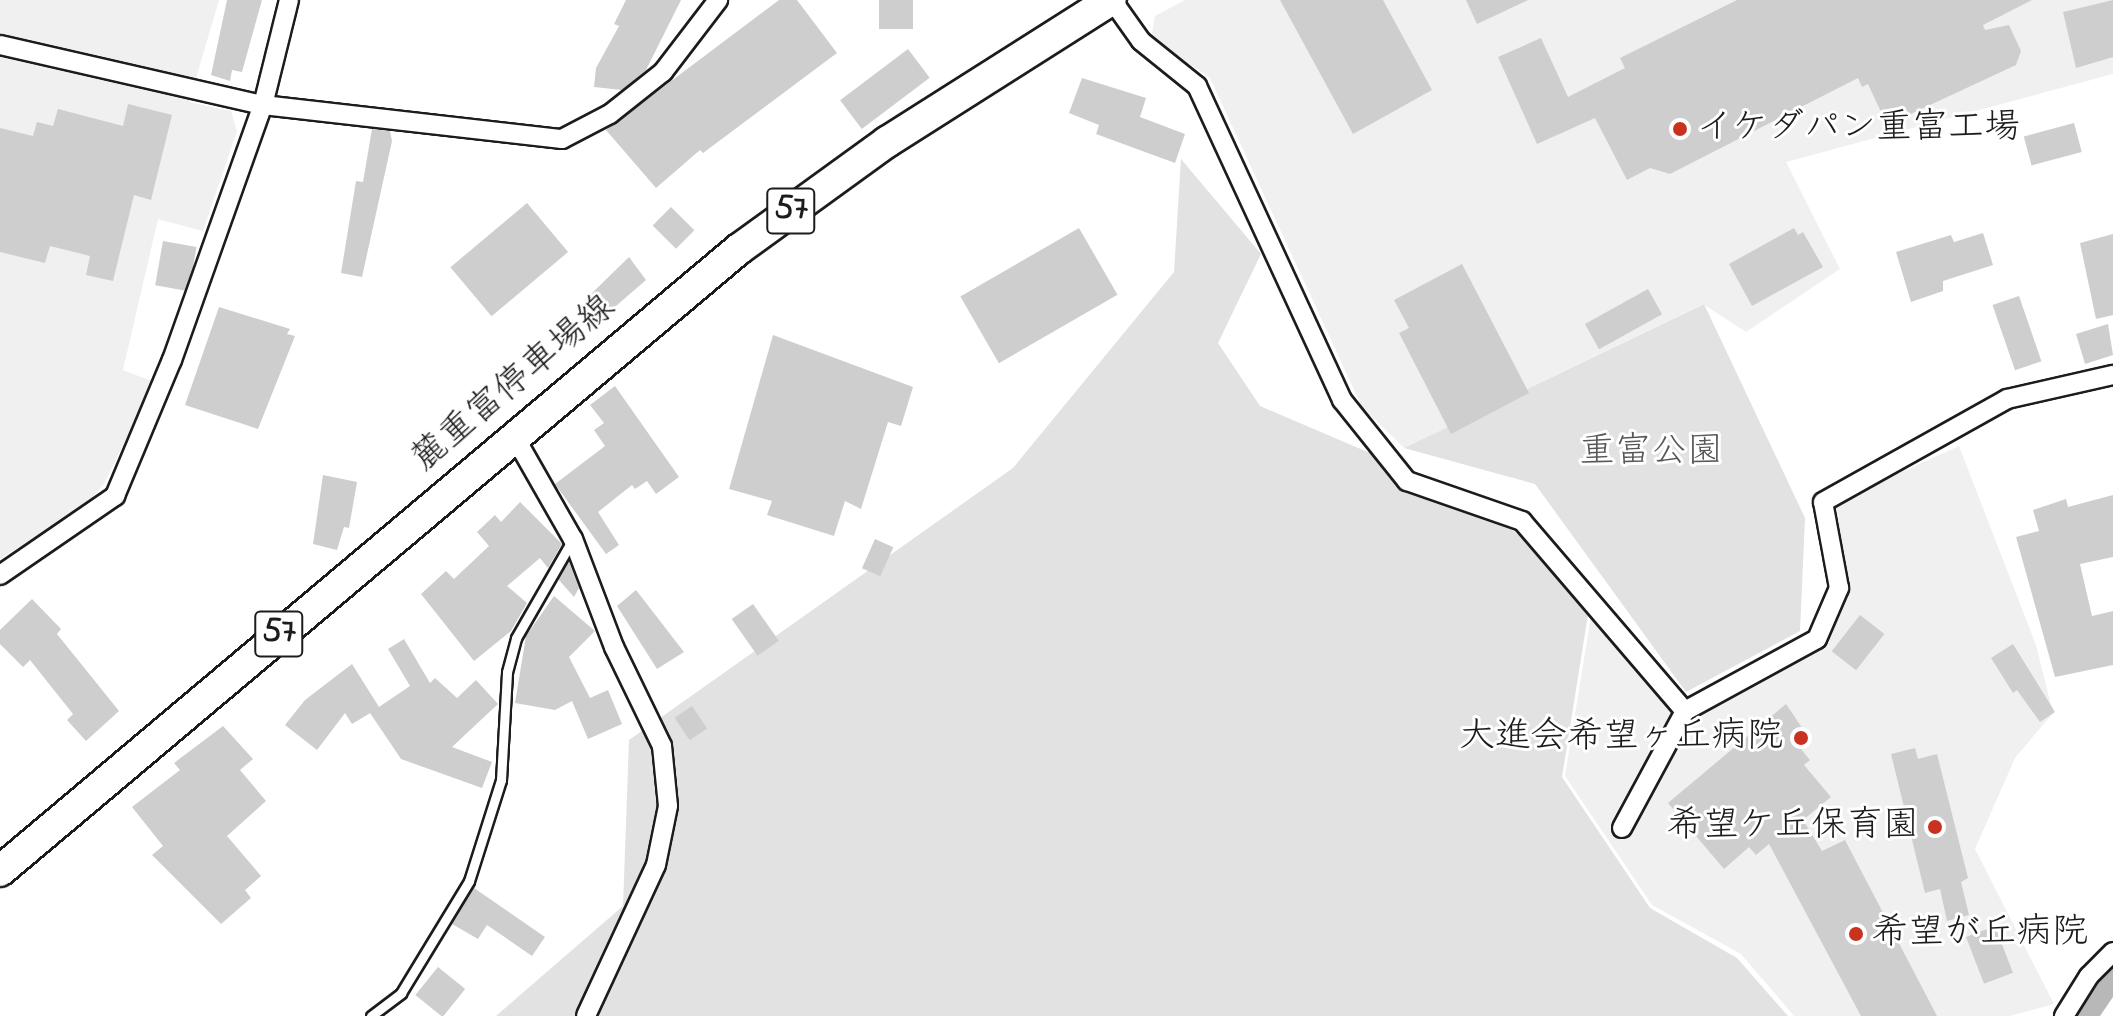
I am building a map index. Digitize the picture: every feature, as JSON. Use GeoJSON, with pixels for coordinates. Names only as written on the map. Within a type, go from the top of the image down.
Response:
{"type":"FeatureCollection","features":[{"type":"Feature","properties":{"kind":"main road","name":"麓重富停車場線"},"geometry":{"type":"LineString","coordinates":[[0,871],[513,434],[739,249],[887,142],[1097,4]]}},
{"type":"Feature","properties":{"kind":"street"},"geometry":{"type":"LineString","coordinates":[[0,575],[115,496],[172,360],[263,105],[289,0]]}},
{"type":"Feature","properties":{"kind":"street"},"geometry":{"type":"LineString","coordinates":[[0,45],[263,105],[562,139],[610,114],[663,72],[718,0]]}},
{"type":"Feature","properties":{"kind":"street"},"geometry":{"type":"LineString","coordinates":[[1097,4],[1197,86],[1342,400],[1407,481],[1522,521],[1685,711]]}},
{"type":"Feature","properties":{"kind":"street"},"geometry":{"type":"LineString","coordinates":[[1622,828],[1685,711],[1817,639],[1839,588],[1823,502],[2007,399],[2113,375]]}},
{"type":"Feature","properties":{"kind":"street"},"geometry":{"type":"LineString","coordinates":[[513,434],[573,539],[614,647],[662,746],[668,806],[656,865],[586,1016]]}},
{"type":"Feature","properties":{"kind":"street"},"geometry":{"type":"LineString","coordinates":[[2064,1016],[2089,976],[2113,952]]}},
{"type":"Feature","properties":{"kind":"lane"},"geometry":{"type":"LineString","coordinates":[[371,1016],[401,993],[469,881],[501,780],[507,672],[516,638],[573,539]]}},
{"type":"Feature","properties":{"kind":"shaded area"},"geometry":{"type":"Polygon","coordinates":[[[0,0],[219,0],[189,102],[231,111],[237,131],[203,231],[158,219],[123,370],[154,382],[105,482],[88,504],[0,559],[0,0]]]}},
{"type":"Feature","properties":{"kind":"shaded area","name":"イケダパン重富工場"},"geometry":{"type":"Polygon","coordinates":[[[1185,0],[2113,0],[2113,74],[1786,162],[1840,269],[1746,332],[1703,304],[1404,448],[1362,407],[1210,78],[1151,38],[1155,16],[1185,0]]]}},
{"type":"Feature","properties":{"kind":"shaded area","name":"大進会希望ヶ丘病院"},"geometry":{"type":"Polygon","coordinates":[[[1959,446],[2036,645],[2053,713],[2015,758],[1975,849],[2054,1004],[2010,1016],[1794,1016],[1741,954],[1652,905],[1565,776],[1593,604],[1687,719],[1823,645],[1850,589],[1831,504],[1959,446]]]}},
{"type":"Feature","properties":{"kind":"shaded area"},"geometry":{"type":"Polygon","coordinates":[[[2113,962],[2113,997],[2100,1016],[2073,1016],[2113,962]]]}},
{"type":"Feature","properties":{"kind":"green space"},"geometry":{"type":"Polygon","coordinates":[[[1181,159],[1261,254],[1218,343],[1260,406],[1473,497],[1591,596],[1562,777],[1650,908],[1737,958],[1788,1016],[496,1016],[623,906],[629,740],[1013,468],[1174,272],[1181,159]]]}},
{"type":"Feature","properties":{"kind":"green space","name":"重富公園"},"geometry":{"type":"Polygon","coordinates":[[[1704,304],[1805,518],[1800,631],[1686,692],[1535,484],[1404,448],[1704,304]]]}},
{"type":"Feature","properties":{"kind":"building"},"geometry":{"type":"Polygon","coordinates":[[[227,0],[262,0],[242,72],[232,70],[230,81],[211,75],[227,0]]]}},
{"type":"Feature","properties":{"kind":"building"},"geometry":{"type":"Polygon","coordinates":[[[626,0],[681,0],[646,70],[622,90],[594,87],[596,68],[619,26],[614,24],[626,0]]]}},
{"type":"Feature","properties":{"kind":"building"},"geometry":{"type":"Polygon","coordinates":[[[779,0],[797,0],[837,53],[703,153],[700,150],[656,188],[606,130],[779,0]]]}},
{"type":"Feature","properties":{"kind":"building"},"geometry":{"type":"Polygon","coordinates":[[[879,0],[913,0],[913,29],[879,29],[879,0]]]}},
{"type":"Feature","properties":{"kind":"building"},"geometry":{"type":"Polygon","coordinates":[[[1280,0],[1383,0],[1432,90],[1353,134],[1280,0]]]}},
{"type":"Feature","properties":{"kind":"building"},"geometry":{"type":"Polygon","coordinates":[[[1466,0],[1528,0],[1477,24],[1466,0]]]}},
{"type":"Feature","properties":{"kind":"building","name":"イケダパン重富工場"},"geometry":{"type":"Polygon","coordinates":[[[1737,0],[2032,0],[1983,25],[1985,30],[2009,25],[2021,51],[2016,65],[1887,125],[1868,84],[1862,87],[1858,78],[1670,174],[1650,168],[1627,180],[1595,118],[1537,144],[1498,57],[1541,38],[1568,97],[1625,68],[1620,58],[1737,0]]]}},
{"type":"Feature","properties":{"kind":"building"},"geometry":{"type":"Polygon","coordinates":[[[2113,0],[2113,57],[2076,68],[2063,12],[2113,0]]]}},
{"type":"Feature","properties":{"kind":"building"},"geometry":{"type":"Polygon","coordinates":[[[908,49],[930,78],[862,129],[840,100],[908,49]]]}},
{"type":"Feature","properties":{"kind":"building"},"geometry":{"type":"Polygon","coordinates":[[[1082,78],[1146,98],[1140,117],[1185,134],[1175,163],[1096,134],[1099,125],[1069,113],[1082,78]]]}},
{"type":"Feature","properties":{"kind":"building"},"geometry":{"type":"Polygon","coordinates":[[[128,104],[172,115],[151,200],[134,195],[113,281],[86,275],[90,256],[50,246],[45,263],[0,252],[0,128],[33,136],[37,122],[53,126],[58,109],[123,126],[128,104]]]}},
{"type":"Feature","properties":{"kind":"building"},"geometry":{"type":"Polygon","coordinates":[[[2074,123],[2082,152],[2032,165],[2024,136],[2074,123]]]}},
{"type":"Feature","properties":{"kind":"building"},"geometry":{"type":"Polygon","coordinates":[[[372,129],[390,131],[392,141],[362,277],[341,273],[356,181],[363,182],[372,129]]]}},
{"type":"Feature","properties":{"kind":"building"},"geometry":{"type":"Polygon","coordinates":[[[527,203],[568,252],[492,316],[450,267],[527,203]]]}},
{"type":"Feature","properties":{"kind":"building"},"geometry":{"type":"Polygon","coordinates":[[[671,207],[694,230],[676,249],[653,225],[671,207]]]}},
{"type":"Feature","properties":{"kind":"building"},"geometry":{"type":"Polygon","coordinates":[[[1079,228],[1118,295],[999,363],[960,296],[1079,228]]]}},
{"type":"Feature","properties":{"kind":"building"},"geometry":{"type":"Polygon","coordinates":[[[1794,228],[1798,235],[1803,232],[1823,267],[1752,306],[1729,264],[1794,228]]]}},
{"type":"Feature","properties":{"kind":"building"},"geometry":{"type":"Polygon","coordinates":[[[1983,233],[1993,265],[1943,281],[1943,291],[1911,302],[1896,252],[1951,235],[1954,242],[1983,233]]]}},
{"type":"Feature","properties":{"kind":"building"},"geometry":{"type":"Polygon","coordinates":[[[2113,234],[2113,315],[2096,319],[2080,243],[2113,234]]]}},
{"type":"Feature","properties":{"kind":"building"},"geometry":{"type":"Polygon","coordinates":[[[163,241],[196,247],[189,291],[155,285],[163,241]]]}},
{"type":"Feature","properties":{"kind":"building"},"geometry":{"type":"Polygon","coordinates":[[[629,257],[646,280],[609,312],[590,295],[629,257]]]}},
{"type":"Feature","properties":{"kind":"building"},"geometry":{"type":"Polygon","coordinates":[[[1462,264],[1529,393],[1451,434],[1399,333],[1409,328],[1394,300],[1462,264]]]}},
{"type":"Feature","properties":{"kind":"building"},"geometry":{"type":"Polygon","coordinates":[[[1648,289],[1662,314],[1599,349],[1585,324],[1648,289]]]}},
{"type":"Feature","properties":{"kind":"building"},"geometry":{"type":"Polygon","coordinates":[[[2019,296],[2041,361],[2015,370],[1993,305],[2019,296]]]}},
{"type":"Feature","properties":{"kind":"building"},"geometry":{"type":"Polygon","coordinates":[[[219,307],[290,329],[287,334],[295,336],[258,429],[185,405],[219,307]]]}},
{"type":"Feature","properties":{"kind":"building"},"geometry":{"type":"Polygon","coordinates":[[[2108,324],[2113,355],[2085,364],[2076,334],[2108,324]]]}},
{"type":"Feature","properties":{"kind":"building"},"geometry":{"type":"Polygon","coordinates":[[[773,335],[913,387],[901,426],[888,422],[861,509],[845,501],[834,536],[767,515],[772,501],[729,489],[773,335]]]}},
{"type":"Feature","properties":{"kind":"building"},"geometry":{"type":"Polygon","coordinates":[[[615,386],[679,477],[656,494],[647,481],[635,489],[632,485],[598,512],[619,545],[606,554],[555,484],[605,446],[594,430],[604,423],[590,405],[615,386]]]}},
{"type":"Feature","properties":{"kind":"building"},"geometry":{"type":"Polygon","coordinates":[[[323,475],[357,482],[349,528],[344,527],[337,550],[313,544],[323,475]]]}},
{"type":"Feature","properties":{"kind":"building"},"geometry":{"type":"Polygon","coordinates":[[[2113,495],[2113,557],[2080,564],[2092,616],[2113,611],[2113,665],[2055,677],[2016,537],[2039,531],[2033,510],[2066,499],[2068,507],[2113,495]]]}},
{"type":"Feature","properties":{"kind":"building"},"geometry":{"type":"Polygon","coordinates":[[[520,502],[562,544],[548,568],[540,558],[507,586],[527,603],[511,631],[474,661],[421,594],[446,571],[454,579],[489,546],[477,532],[495,515],[501,522],[520,502]]]}},
{"type":"Feature","properties":{"kind":"building"},"geometry":{"type":"Polygon","coordinates":[[[875,539],[893,547],[880,576],[862,568],[875,539]]]}},
{"type":"Feature","properties":{"kind":"building"},"geometry":{"type":"Polygon","coordinates":[[[569,562],[579,588],[574,597],[558,579],[569,562]]]}},
{"type":"Feature","properties":{"kind":"building"},"geometry":{"type":"Polygon","coordinates":[[[636,590],[684,652],[657,669],[617,606],[636,590]]]}},
{"type":"Feature","properties":{"kind":"building"},"geometry":{"type":"Polygon","coordinates":[[[554,596],[595,631],[569,657],[590,698],[608,690],[622,724],[588,739],[572,701],[555,710],[515,703],[526,636],[554,596]]]}},
{"type":"Feature","properties":{"kind":"building"},"geometry":{"type":"Polygon","coordinates":[[[32,599],[61,629],[57,634],[119,711],[86,741],[67,720],[73,714],[30,660],[23,667],[0,644],[0,630],[32,599]]]}},
{"type":"Feature","properties":{"kind":"building"},"geometry":{"type":"Polygon","coordinates":[[[753,604],[779,641],[758,656],[732,619],[753,604]]]}},
{"type":"Feature","properties":{"kind":"building"},"geometry":{"type":"Polygon","coordinates":[[[1860,615],[1884,634],[1856,670],[1832,651],[1860,615]]]}},
{"type":"Feature","properties":{"kind":"building"},"geometry":{"type":"Polygon","coordinates":[[[404,639],[430,683],[435,678],[457,698],[476,680],[498,704],[452,747],[492,762],[482,788],[401,759],[370,713],[352,724],[345,713],[317,750],[285,725],[305,700],[352,664],[379,707],[410,686],[388,649],[404,639]]]}},
{"type":"Feature","properties":{"kind":"building"},"geometry":{"type":"Polygon","coordinates":[[[2013,644],[2055,712],[2040,722],[2017,690],[2013,693],[1991,658],[2013,644]]]}},
{"type":"Feature","properties":{"kind":"building"},"geometry":{"type":"Polygon","coordinates":[[[1786,704],[1811,741],[1801,749],[1810,760],[1804,765],[1831,797],[1803,820],[1822,851],[1845,840],[1937,1016],[1861,1016],[1769,844],[1756,855],[1749,847],[1724,869],[1668,803],[1786,704]]]}},
{"type":"Feature","properties":{"kind":"building"},"geometry":{"type":"Polygon","coordinates":[[[692,706],[707,728],[690,740],[675,718],[692,706]]]}},
{"type":"Feature","properties":{"kind":"building"},"geometry":{"type":"Polygon","coordinates":[[[223,726],[253,759],[240,770],[266,801],[227,836],[261,876],[245,890],[251,898],[221,924],[152,855],[163,846],[132,807],[180,770],[174,763],[223,726]]]}},
{"type":"Feature","properties":{"kind":"building"},"geometry":{"type":"Polygon","coordinates":[[[1915,748],[1918,759],[1937,754],[1968,878],[1961,882],[1969,915],[1947,921],[1940,889],[1925,893],[1891,754],[1915,748]]]}},
{"type":"Feature","properties":{"kind":"building"},"geometry":{"type":"Polygon","coordinates":[[[474,888],[545,937],[532,956],[487,925],[478,939],[452,924],[474,888]]]}},
{"type":"Feature","properties":{"kind":"building"},"geometry":{"type":"Polygon","coordinates":[[[1995,926],[2013,973],[1984,984],[1966,937],[1995,926]]]}},
{"type":"Feature","properties":{"kind":"building"},"geometry":{"type":"Polygon","coordinates":[[[438,967],[465,989],[443,1016],[415,995],[438,967]]]}},
{"type":"Feature","properties":{"kind":"place","name":"イケダパン重富工場"},"geometry":{"type":"Point","coordinates":[1680,129]}},
{"type":"Feature","properties":{"kind":"place","name":"大進会希望ヶ丘病院"},"geometry":{"type":"Point","coordinates":[1801,738]}},
{"type":"Feature","properties":{"kind":"place","name":"希望ケ丘保育園"},"geometry":{"type":"Point","coordinates":[1935,827]}},
{"type":"Feature","properties":{"kind":"place","name":"希望が丘病院"},"geometry":{"type":"Point","coordinates":[1856,934]}}]}
